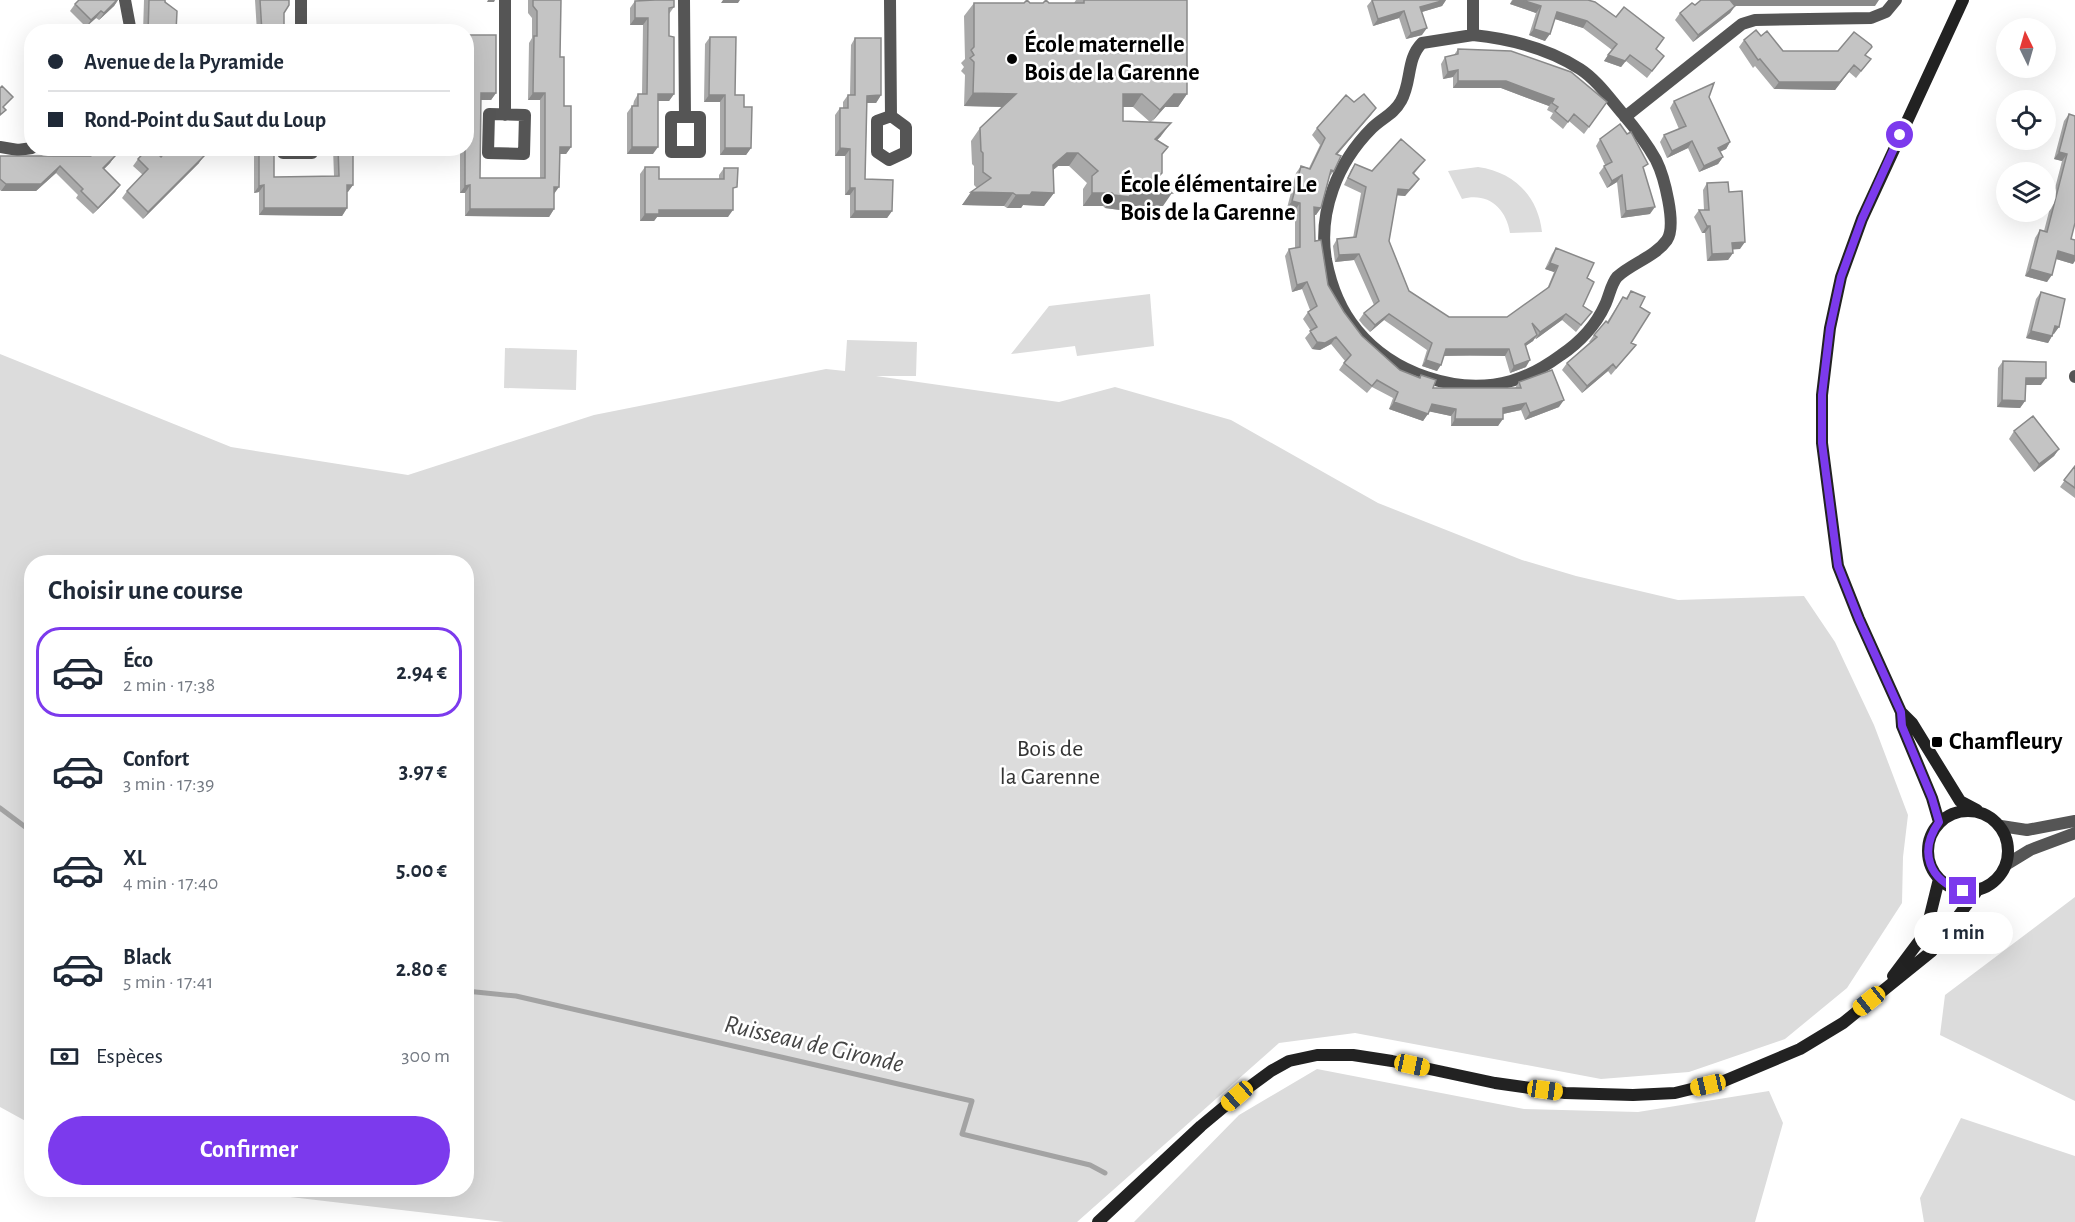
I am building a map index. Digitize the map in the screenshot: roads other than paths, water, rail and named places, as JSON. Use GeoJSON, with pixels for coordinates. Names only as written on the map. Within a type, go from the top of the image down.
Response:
{"type":"FeatureCollection","features":[{"type":"Feature","properties":{"kind":"main road"},"geometry":{"type":"LineString","coordinates":[[1939,822],[1932,798],[1902,726],[1901,712],[1838,566],[1822,443],[1822,395],[1830,328],[1844,267],[1862,219],[1963,0]]}},
{"type":"Feature","properties":{"kind":"main road"},"geometry":{"type":"LineString","coordinates":[[1901,712],[1912,723],[1960,801],[1981,812],[1992,818],[2001,826],[2008,845],[2007,864],[2000,876],[1990,885],[1977,891],[1963,891],[1950,887],[1939,879],[1931,867],[1928,853],[1932,831],[1948,815],[1959,811],[1981,812]]}},
{"type":"Feature","properties":{"kind":"main road"},"geometry":{"type":"LineString","coordinates":[[1882,989],[1926,932],[1939,879]]}},
{"type":"Feature","properties":{"kind":"main road"},"geometry":{"type":"LineString","coordinates":[[1098,1222],[1201,1126],[1237,1096],[1289,1061],[1317,1055],[1353,1055],[1495,1083],[1565,1093],[1633,1095],[1675,1093],[1724,1081],[1800,1049],[1843,1023],[1882,989],[1932,951],[1977,891]]}},
{"type":"Feature","properties":{"kind":"street"},"geometry":{"type":"LineString","coordinates":[[124,0],[129,24]]}},
{"type":"Feature","properties":{"kind":"street"},"geometry":{"type":"LineString","coordinates":[[300,24],[301,0]]}},
{"type":"Feature","properties":{"kind":"street"},"geometry":{"type":"LineString","coordinates":[[505,0],[505,115]]}},
{"type":"Feature","properties":{"kind":"street"},"geometry":{"type":"LineString","coordinates":[[684,0],[685,117]]}},
{"type":"Feature","properties":{"kind":"street"},"geometry":{"type":"LineString","coordinates":[[890,0],[891,116]]}},
{"type":"Feature","properties":{"kind":"street"},"geometry":{"type":"LineString","coordinates":[[1473,0],[1473,35]]}},
{"type":"Feature","properties":{"kind":"street"},"geometry":{"type":"LineString","coordinates":[[1625,117],[1742,24],[1755,20],[1871,18],[1886,12],[1896,0]]}},
{"type":"Feature","properties":{"kind":"street"},"geometry":{"type":"LineString","coordinates":[[1473,35],[1508,39],[1550,53],[1582,70],[1625,117],[1657,161],[1666,191],[1671,226],[1666,241],[1661,247],[1616,278],[1604,308],[1588,333],[1563,354],[1536,371],[1510,381],[1475,386],[1456,384],[1412,372],[1374,347],[1357,330],[1331,284],[1326,256],[1326,215],[1331,190],[1355,148],[1373,127],[1394,112],[1402,99],[1415,50],[1422,44],[1473,35]]}},
{"type":"Feature","properties":{"kind":"street"},"geometry":{"type":"LineString","coordinates":[[0,147],[24,149]]}},
{"type":"Feature","properties":{"kind":"street"},"geometry":{"type":"LineString","coordinates":[[2001,826],[2027,830],[2075,821]]}},
{"type":"Feature","properties":{"kind":"street"},"geometry":{"type":"LineString","coordinates":[[2007,864],[2030,850],[2075,833]]}},
{"type":"Feature","properties":{"kind":"waterway","name":"Ruisseau de Gironde"},"geometry":{"type":"LineString","coordinates":[[0,808],[24,826]]}},
{"type":"Feature","properties":{"kind":"waterway","name":"Ruisseau de Gironde"},"geometry":{"type":"LineString","coordinates":[[474,992],[516,996],[972,1101],[962,1134],[1090,1165],[1105,1173]]}},
{"type":"Feature","properties":{"kind":"place","name":"École maternelle Bois de la Garenne"},"geometry":{"type":"Point","coordinates":[1012,59]}},
{"type":"Feature","properties":{"kind":"place","name":"École élémentaire Le Bois de la Garenne"},"geometry":{"type":"Point","coordinates":[1108,199]}},
{"type":"Feature","properties":{"kind":"place","name":"Chamfleury"},"geometry":{"type":"Point","coordinates":[1937,742]}},
{"type":"Feature","properties":{"kind":"park label","name":"Bois de la Garenne"},"geometry":{"type":"Point","coordinates":[1050,763]}}]}
